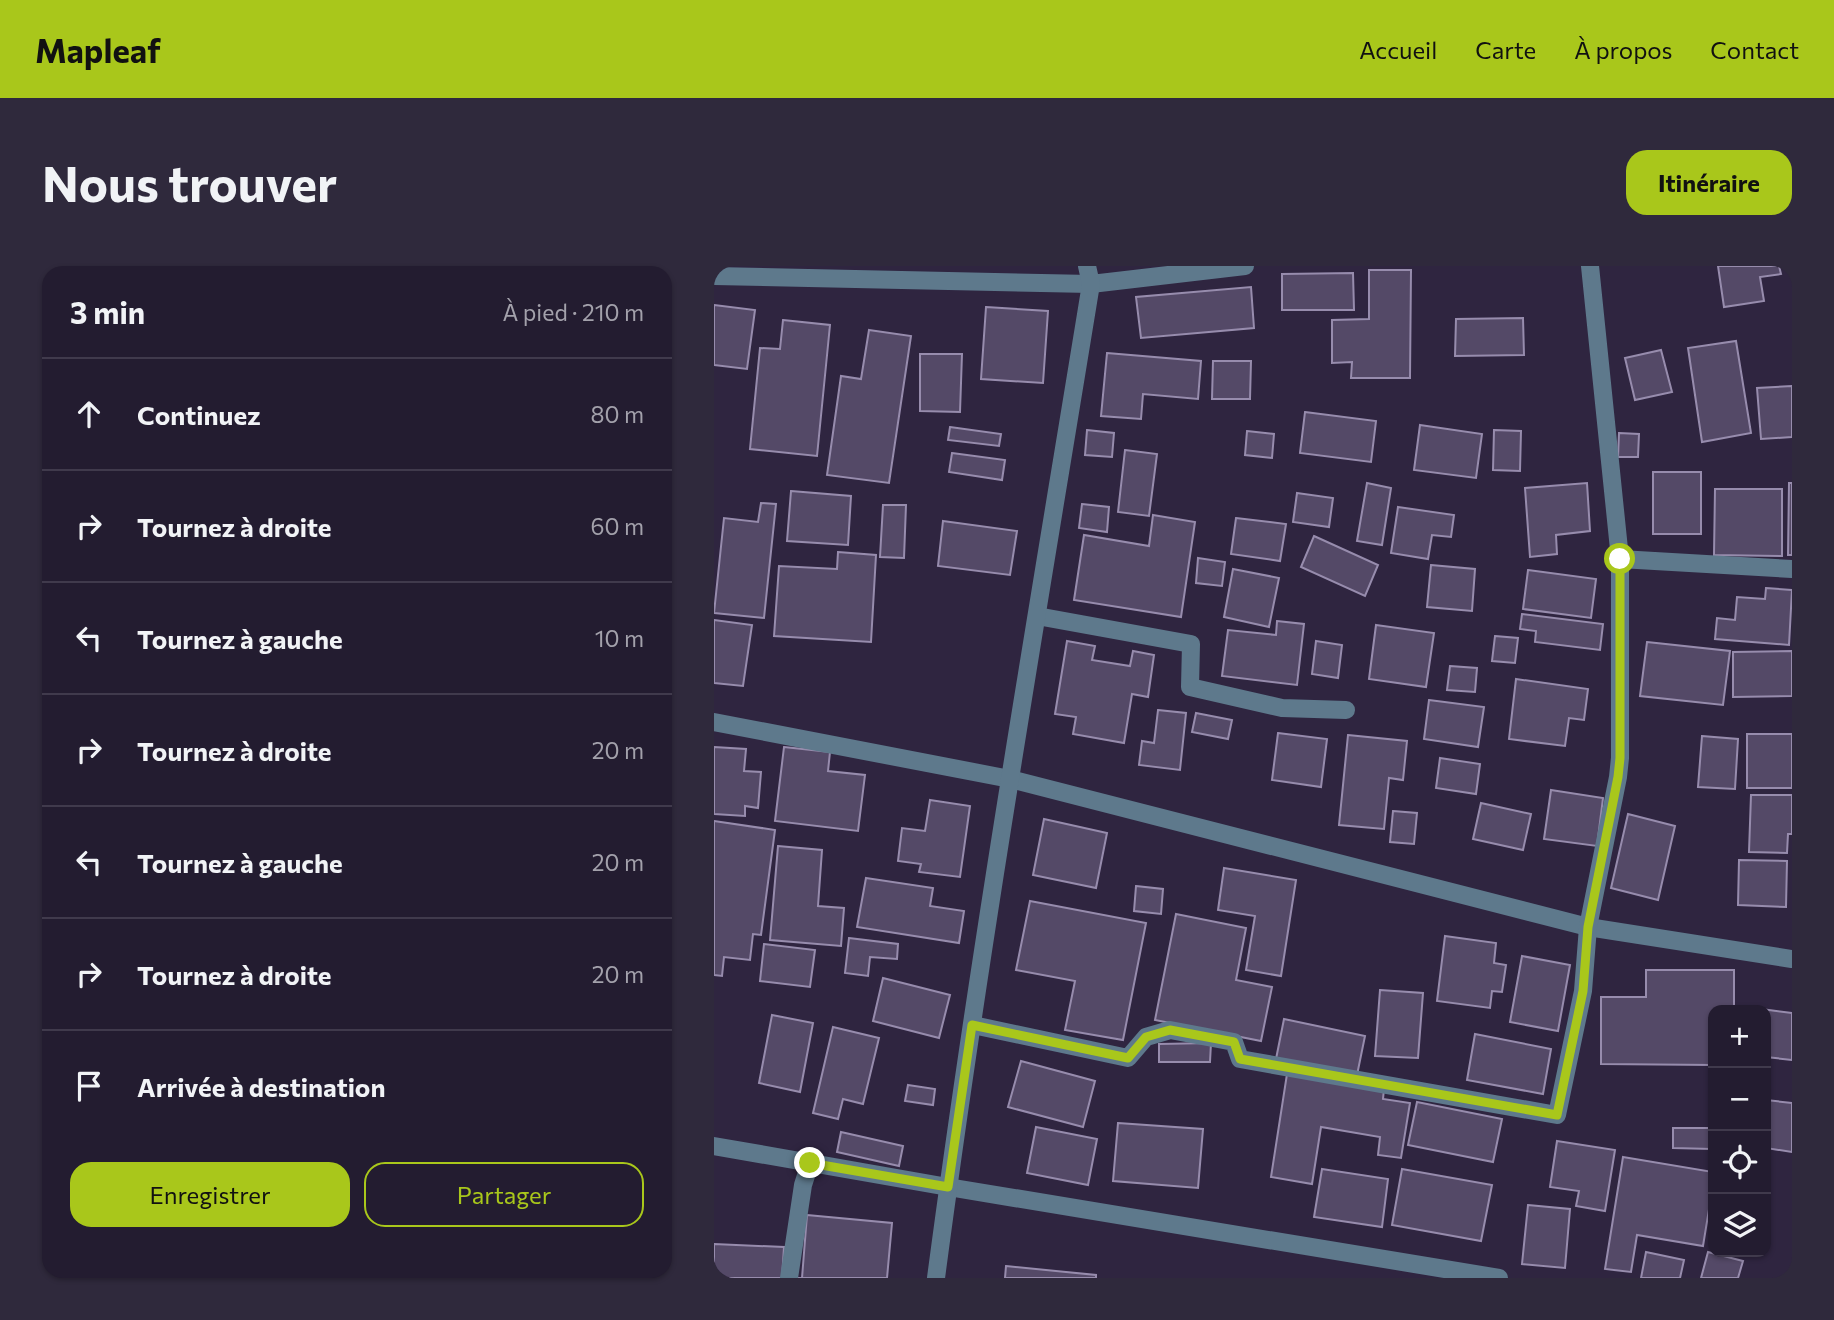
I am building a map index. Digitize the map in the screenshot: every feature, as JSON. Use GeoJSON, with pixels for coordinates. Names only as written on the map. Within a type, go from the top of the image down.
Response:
{"type":"FeatureCollection","features":[{"type":"Feature","properties":{"kind":"street"},"geometry":{"type":"LineString","coordinates":[[714,276],[1089,275],[1245,266]]}},
{"type":"Feature","properties":{"kind":"street"},"geometry":{"type":"LineString","coordinates":[[972,1025],[1128,1058],[1146,1037],[1170,1030],[1234,1042],[1240,1059],[1557,1115],[1583,991],[1588,927],[1620,758],[1620,559],[1590,266]]}},
{"type":"Feature","properties":{"kind":"street"},"geometry":{"type":"LineString","coordinates":[[936,1278],[972,1025],[1089,275]]}},
{"type":"Feature","properties":{"kind":"street"},"geometry":{"type":"LineString","coordinates":[[1620,559],[1792,569]]}},
{"type":"Feature","properties":{"kind":"street"},"geometry":{"type":"LineString","coordinates":[[1037,616],[1191,644],[1190,687],[1282,708],[1346,710]]}},
{"type":"Feature","properties":{"kind":"street"},"geometry":{"type":"LineString","coordinates":[[714,722],[1010,779],[1588,927],[1792,959]]}},
{"type":"Feature","properties":{"kind":"street"},"geometry":{"type":"LineString","coordinates":[[714,1146],[1499,1278]]}},
{"type":"Feature","properties":{"kind":"street"},"geometry":{"type":"LineString","coordinates":[[789,1278],[803,1185],[810,1163]]}},
{"type":"Feature","properties":{"kind":"building"},"geometry":{"type":"Polygon","coordinates":[[[1718,266],[1779,266],[1781,274],[1760,277],[1764,301],[1724,307],[1718,266]]]}},
{"type":"Feature","properties":{"kind":"building"},"geometry":{"type":"Polygon","coordinates":[[[1369,270],[1411,270],[1410,378],[1351,378],[1352,362],[1332,363],[1332,320],[1369,319],[1369,270]]]}},
{"type":"Feature","properties":{"kind":"building"},"geometry":{"type":"Polygon","coordinates":[[[1353,273],[1354,310],[1282,310],[1282,274],[1353,273]]]}},
{"type":"Feature","properties":{"kind":"building"},"geometry":{"type":"Polygon","coordinates":[[[1251,287],[1254,328],[1141,338],[1136,297],[1251,287]]]}},
{"type":"Feature","properties":{"kind":"building"},"geometry":{"type":"Polygon","coordinates":[[[714,305],[755,310],[747,369],[714,365],[714,305]]]}},
{"type":"Feature","properties":{"kind":"building"},"geometry":{"type":"Polygon","coordinates":[[[986,307],[1048,311],[1043,383],[981,379],[986,307]]]}},
{"type":"Feature","properties":{"kind":"building"},"geometry":{"type":"Polygon","coordinates":[[[1523,318],[1524,355],[1455,356],[1456,319],[1523,318]]]}},
{"type":"Feature","properties":{"kind":"building"},"geometry":{"type":"Polygon","coordinates":[[[783,320],[830,325],[817,456],[750,449],[760,348],[780,349],[783,320]]]}},
{"type":"Feature","properties":{"kind":"building"},"geometry":{"type":"Polygon","coordinates":[[[869,330],[911,336],[889,483],[827,475],[841,376],[861,379],[869,330]]]}},
{"type":"Feature","properties":{"kind":"building"},"geometry":{"type":"Polygon","coordinates":[[[1736,341],[1751,433],[1702,442],[1688,348],[1736,341]]]}},
{"type":"Feature","properties":{"kind":"building"},"geometry":{"type":"Polygon","coordinates":[[[1661,350],[1672,392],[1635,400],[1625,358],[1661,350]]]}},
{"type":"Feature","properties":{"kind":"building"},"geometry":{"type":"Polygon","coordinates":[[[1107,353],[1201,361],[1198,399],[1143,394],[1141,419],[1101,416],[1107,353]]]}},
{"type":"Feature","properties":{"kind":"building"},"geometry":{"type":"Polygon","coordinates":[[[920,354],[962,354],[960,412],[920,411],[920,354]]]}},
{"type":"Feature","properties":{"kind":"building"},"geometry":{"type":"Polygon","coordinates":[[[1213,361],[1251,361],[1250,399],[1212,399],[1213,361]]]}},
{"type":"Feature","properties":{"kind":"building"},"geometry":{"type":"Polygon","coordinates":[[[1792,386],[1792,437],[1761,439],[1757,388],[1792,386]]]}},
{"type":"Feature","properties":{"kind":"building"},"geometry":{"type":"Polygon","coordinates":[[[1305,412],[1376,421],[1371,462],[1300,453],[1305,412]]]}},
{"type":"Feature","properties":{"kind":"building"},"geometry":{"type":"Polygon","coordinates":[[[1420,425],[1482,434],[1476,478],[1414,470],[1420,425]]]}},
{"type":"Feature","properties":{"kind":"building"},"geometry":{"type":"Polygon","coordinates":[[[950,427],[1001,434],[999,446],[948,440],[950,427]]]}},
{"type":"Feature","properties":{"kind":"building"},"geometry":{"type":"Polygon","coordinates":[[[1087,430],[1114,433],[1112,457],[1085,455],[1087,430]]]}},
{"type":"Feature","properties":{"kind":"building"},"geometry":{"type":"Polygon","coordinates":[[[1494,430],[1521,431],[1520,471],[1493,470],[1494,430]]]}},
{"type":"Feature","properties":{"kind":"building"},"geometry":{"type":"Polygon","coordinates":[[[1247,431],[1274,434],[1272,458],[1245,455],[1247,431]]]}},
{"type":"Feature","properties":{"kind":"building"},"geometry":{"type":"Polygon","coordinates":[[[1619,433],[1639,434],[1638,457],[1618,457],[1619,433]]]}},
{"type":"Feature","properties":{"kind":"building"},"geometry":{"type":"Polygon","coordinates":[[[1125,450],[1157,454],[1149,516],[1118,512],[1125,450]]]}},
{"type":"Feature","properties":{"kind":"building"},"geometry":{"type":"Polygon","coordinates":[[[952,453],[1005,460],[1002,480],[949,472],[952,453]]]}},
{"type":"Feature","properties":{"kind":"building"},"geometry":{"type":"Polygon","coordinates":[[[1653,472],[1701,472],[1701,534],[1653,534],[1653,472]]]}},
{"type":"Feature","properties":{"kind":"building"},"geometry":{"type":"Polygon","coordinates":[[[1367,483],[1391,488],[1382,545],[1357,541],[1367,483]]]}},
{"type":"Feature","properties":{"kind":"building"},"geometry":{"type":"Polygon","coordinates":[[[1587,483],[1590,531],[1556,535],[1557,554],[1530,557],[1525,488],[1587,483]]]}},
{"type":"Feature","properties":{"kind":"building"},"geometry":{"type":"Polygon","coordinates":[[[1789,483],[1792,483],[1792,555],[1788,555],[1789,483]]]}},
{"type":"Feature","properties":{"kind":"building"},"geometry":{"type":"Polygon","coordinates":[[[1715,489],[1782,489],[1782,556],[1714,555],[1715,489]]]}},
{"type":"Feature","properties":{"kind":"building"},"geometry":{"type":"Polygon","coordinates":[[[791,491],[851,496],[848,545],[787,541],[791,491]]]}},
{"type":"Feature","properties":{"kind":"building"},"geometry":{"type":"Polygon","coordinates":[[[1297,493],[1333,498],[1329,527],[1293,522],[1297,493]]]}},
{"type":"Feature","properties":{"kind":"building"},"geometry":{"type":"Polygon","coordinates":[[[761,503],[776,504],[764,618],[714,613],[724,518],[758,522],[761,503]]]}},
{"type":"Feature","properties":{"kind":"building"},"geometry":{"type":"Polygon","coordinates":[[[1082,504],[1109,507],[1107,532],[1079,528],[1082,504]]]}},
{"type":"Feature","properties":{"kind":"building"},"geometry":{"type":"Polygon","coordinates":[[[883,505],[906,505],[904,558],[880,557],[883,505]]]}},
{"type":"Feature","properties":{"kind":"building"},"geometry":{"type":"Polygon","coordinates":[[[1398,507],[1454,515],[1451,537],[1432,535],[1428,559],[1391,553],[1398,507]]]}},
{"type":"Feature","properties":{"kind":"building"},"geometry":{"type":"Polygon","coordinates":[[[1153,515],[1195,522],[1181,617],[1074,600],[1084,535],[1149,546],[1153,515]]]}},
{"type":"Feature","properties":{"kind":"building"},"geometry":{"type":"Polygon","coordinates":[[[1236,518],[1286,524],[1280,561],[1231,554],[1236,518]]]}},
{"type":"Feature","properties":{"kind":"building"},"geometry":{"type":"Polygon","coordinates":[[[943,521],[1017,531],[1010,575],[938,566],[943,521]]]}},
{"type":"Feature","properties":{"kind":"building"},"geometry":{"type":"Polygon","coordinates":[[[1314,536],[1378,565],[1365,596],[1301,567],[1314,536]]]}},
{"type":"Feature","properties":{"kind":"building"},"geometry":{"type":"Polygon","coordinates":[[[838,552],[876,555],[871,642],[774,636],[779,566],[837,569],[838,552]]]}},
{"type":"Feature","properties":{"kind":"building"},"geometry":{"type":"Polygon","coordinates":[[[1198,558],[1225,562],[1222,586],[1196,583],[1198,558]]]}},
{"type":"Feature","properties":{"kind":"building"},"geometry":{"type":"Polygon","coordinates":[[[1431,565],[1475,569],[1472,611],[1427,607],[1431,565]]]}},
{"type":"Feature","properties":{"kind":"building"},"geometry":{"type":"Polygon","coordinates":[[[1233,569],[1279,578],[1269,627],[1224,617],[1233,569]]]}},
{"type":"Feature","properties":{"kind":"building"},"geometry":{"type":"Polygon","coordinates":[[[1528,570],[1596,579],[1591,618],[1523,609],[1528,570]]]}},
{"type":"Feature","properties":{"kind":"building"},"geometry":{"type":"Polygon","coordinates":[[[1766,588],[1792,590],[1789,645],[1715,639],[1717,618],[1735,620],[1737,597],[1765,599],[1766,588]]]}},
{"type":"Feature","properties":{"kind":"building"},"geometry":{"type":"Polygon","coordinates":[[[1522,614],[1603,624],[1600,650],[1535,642],[1536,631],[1520,629],[1522,614]]]}},
{"type":"Feature","properties":{"kind":"building"},"geometry":{"type":"Polygon","coordinates":[[[714,620],[752,625],[743,686],[714,683],[714,620]]]}},
{"type":"Feature","properties":{"kind":"building"},"geometry":{"type":"Polygon","coordinates":[[[1277,621],[1304,624],[1297,685],[1222,676],[1228,630],[1276,635],[1277,621]]]}},
{"type":"Feature","properties":{"kind":"building"},"geometry":{"type":"Polygon","coordinates":[[[1376,625],[1434,633],[1426,687],[1369,679],[1376,625]]]}},
{"type":"Feature","properties":{"kind":"building"},"geometry":{"type":"Polygon","coordinates":[[[1495,636],[1518,638],[1515,663],[1492,661],[1495,636]]]}},
{"type":"Feature","properties":{"kind":"building"},"geometry":{"type":"Polygon","coordinates":[[[1067,641],[1095,646],[1092,660],[1130,666],[1133,651],[1154,655],[1148,697],[1132,694],[1124,743],[1073,734],[1076,717],[1055,714],[1067,641]]]}},
{"type":"Feature","properties":{"kind":"building"},"geometry":{"type":"Polygon","coordinates":[[[1316,641],[1342,645],[1338,678],[1312,674],[1316,641]]]}},
{"type":"Feature","properties":{"kind":"building"},"geometry":{"type":"Polygon","coordinates":[[[1647,642],[1730,651],[1723,705],[1640,696],[1647,642]]]}},
{"type":"Feature","properties":{"kind":"building"},"geometry":{"type":"Polygon","coordinates":[[[1792,651],[1792,696],[1733,697],[1733,652],[1792,651]]]}},
{"type":"Feature","properties":{"kind":"building"},"geometry":{"type":"Polygon","coordinates":[[[1450,666],[1477,668],[1475,692],[1447,690],[1450,666]]]}},
{"type":"Feature","properties":{"kind":"building"},"geometry":{"type":"Polygon","coordinates":[[[1516,679],[1588,689],[1584,720],[1569,718],[1565,746],[1509,739],[1516,679]]]}},
{"type":"Feature","properties":{"kind":"building"},"geometry":{"type":"Polygon","coordinates":[[[1429,700],[1484,707],[1478,747],[1424,739],[1429,700]]]}},
{"type":"Feature","properties":{"kind":"building"},"geometry":{"type":"Polygon","coordinates":[[[1158,710],[1186,713],[1180,770],[1139,765],[1142,741],[1154,743],[1158,710]]]}},
{"type":"Feature","properties":{"kind":"building"},"geometry":{"type":"Polygon","coordinates":[[[1196,713],[1232,720],[1228,739],[1192,732],[1196,713]]]}},
{"type":"Feature","properties":{"kind":"building"},"geometry":{"type":"Polygon","coordinates":[[[1278,733],[1327,739],[1321,787],[1272,780],[1278,733]]]}},
{"type":"Feature","properties":{"kind":"building"},"geometry":{"type":"Polygon","coordinates":[[[1747,734],[1792,734],[1792,788],[1747,788],[1747,734]]]}},
{"type":"Feature","properties":{"kind":"building"},"geometry":{"type":"Polygon","coordinates":[[[1348,735],[1407,741],[1403,780],[1389,778],[1384,829],[1339,825],[1348,735]]]}},
{"type":"Feature","properties":{"kind":"building"},"geometry":{"type":"Polygon","coordinates":[[[1702,736],[1738,739],[1735,789],[1698,787],[1702,736]]]}},
{"type":"Feature","properties":{"kind":"building"},"geometry":{"type":"Polygon","coordinates":[[[714,747],[746,749],[744,771],[761,772],[758,808],[745,806],[745,816],[714,814],[714,747]]]}},
{"type":"Feature","properties":{"kind":"building"},"geometry":{"type":"Polygon","coordinates":[[[784,747],[830,752],[828,771],[865,775],[858,831],[775,821],[784,747]]]}},
{"type":"Feature","properties":{"kind":"building"},"geometry":{"type":"Polygon","coordinates":[[[1440,758],[1480,764],[1476,794],[1436,788],[1440,758]]]}},
{"type":"Feature","properties":{"kind":"building"},"geometry":{"type":"Polygon","coordinates":[[[1551,790],[1603,798],[1597,846],[1544,839],[1551,790]]]}},
{"type":"Feature","properties":{"kind":"building"},"geometry":{"type":"Polygon","coordinates":[[[1751,795],[1792,795],[1792,834],[1788,834],[1787,853],[1749,852],[1751,795]]]}},
{"type":"Feature","properties":{"kind":"building"},"geometry":{"type":"Polygon","coordinates":[[[930,800],[970,806],[960,877],[919,872],[921,864],[898,861],[902,828],[925,831],[930,800]]]}},
{"type":"Feature","properties":{"kind":"building"},"geometry":{"type":"Polygon","coordinates":[[[1481,803],[1531,814],[1523,850],[1473,839],[1481,803]]]}},
{"type":"Feature","properties":{"kind":"building"},"geometry":{"type":"Polygon","coordinates":[[[1393,811],[1417,813],[1414,844],[1390,842],[1393,811]]]}},
{"type":"Feature","properties":{"kind":"building"},"geometry":{"type":"Polygon","coordinates":[[[1628,814],[1675,826],[1658,900],[1611,888],[1628,814]]]}},
{"type":"Feature","properties":{"kind":"building"},"geometry":{"type":"Polygon","coordinates":[[[1044,819],[1107,833],[1096,888],[1033,875],[1044,819]]]}},
{"type":"Feature","properties":{"kind":"building"},"geometry":{"type":"Polygon","coordinates":[[[714,821],[775,830],[761,935],[753,934],[750,960],[724,957],[722,976],[714,975],[714,821]]]}},
{"type":"Feature","properties":{"kind":"building"},"geometry":{"type":"Polygon","coordinates":[[[778,846],[822,850],[818,906],[844,908],[841,946],[770,940],[778,846]]]}},
{"type":"Feature","properties":{"kind":"building"},"geometry":{"type":"Polygon","coordinates":[[[1739,860],[1787,861],[1786,907],[1738,905],[1739,860]]]}},
{"type":"Feature","properties":{"kind":"building"},"geometry":{"type":"Polygon","coordinates":[[[1224,868],[1296,880],[1281,976],[1246,970],[1255,916],[1218,910],[1224,868]]]}},
{"type":"Feature","properties":{"kind":"building"},"geometry":{"type":"Polygon","coordinates":[[[866,878],[933,888],[930,906],[964,911],[959,943],[857,927],[866,878]]]}},
{"type":"Feature","properties":{"kind":"building"},"geometry":{"type":"Polygon","coordinates":[[[1136,886],[1163,889],[1161,914],[1134,911],[1136,886]]]}},
{"type":"Feature","properties":{"kind":"building"},"geometry":{"type":"Polygon","coordinates":[[[1030,901],[1146,923],[1123,1040],[1065,1030],[1075,981],[1016,970],[1030,901]]]}},
{"type":"Feature","properties":{"kind":"building"},"geometry":{"type":"Polygon","coordinates":[[[1176,914],[1246,928],[1236,980],[1272,987],[1261,1041],[1155,1020],[1176,914]]]}},
{"type":"Feature","properties":{"kind":"building"},"geometry":{"type":"Polygon","coordinates":[[[1445,936],[1496,943],[1494,963],[1506,965],[1502,992],[1492,991],[1490,1008],[1437,1001],[1445,936]]]}},
{"type":"Feature","properties":{"kind":"building"},"geometry":{"type":"Polygon","coordinates":[[[849,938],[898,944],[897,959],[870,957],[868,976],[845,973],[849,938]]]}},
{"type":"Feature","properties":{"kind":"building"},"geometry":{"type":"Polygon","coordinates":[[[764,944],[815,950],[810,987],[760,981],[764,944]]]}},
{"type":"Feature","properties":{"kind":"building"},"geometry":{"type":"Polygon","coordinates":[[[1522,956],[1570,965],[1558,1031],[1510,1022],[1522,956]]]}},
{"type":"Feature","properties":{"kind":"building"},"geometry":{"type":"Polygon","coordinates":[[[1646,970],[1734,970],[1734,1005],[1708,1005],[1708,1065],[1601,1064],[1601,997],[1646,997],[1646,970]]]}},
{"type":"Feature","properties":{"kind":"building"},"geometry":{"type":"Polygon","coordinates":[[[883,978],[950,995],[939,1038],[873,1021],[883,978]]]}},
{"type":"Feature","properties":{"kind":"building"},"geometry":{"type":"Polygon","coordinates":[[[1380,990],[1423,993],[1418,1058],[1375,1056],[1380,990]]]}},
{"type":"Feature","properties":{"kind":"building"},"geometry":{"type":"Polygon","coordinates":[[[1771,1010],[1792,1013],[1792,1060],[1771,1058],[1771,1010]]]}},
{"type":"Feature","properties":{"kind":"building"},"geometry":{"type":"Polygon","coordinates":[[[772,1015],[813,1023],[800,1092],[759,1083],[772,1015]]]}},
{"type":"Feature","properties":{"kind":"building"},"geometry":{"type":"Polygon","coordinates":[[[1284,1019],[1365,1036],[1357,1075],[1276,1059],[1284,1019]]]}},
{"type":"Feature","properties":{"kind":"building"},"geometry":{"type":"Polygon","coordinates":[[[833,1027],[879,1038],[863,1104],[843,1099],[838,1119],[813,1113],[833,1027]]]}},
{"type":"Feature","properties":{"kind":"building"},"geometry":{"type":"Polygon","coordinates":[[[1475,1034],[1551,1049],[1543,1094],[1467,1080],[1475,1034]]]}},
{"type":"Feature","properties":{"kind":"building"},"geometry":{"type":"Polygon","coordinates":[[[1211,1043],[1210,1062],[1159,1062],[1159,1044],[1211,1043]]]}},
{"type":"Feature","properties":{"kind":"building"},"geometry":{"type":"Polygon","coordinates":[[[1021,1061],[1095,1081],[1083,1127],[1008,1107],[1021,1061]]]}},
{"type":"Feature","properties":{"kind":"building"},"geometry":{"type":"Polygon","coordinates":[[[1287,1074],[1384,1089],[1383,1099],[1410,1103],[1401,1158],[1378,1155],[1380,1137],[1321,1127],[1312,1184],[1271,1177],[1287,1074]]]}},
{"type":"Feature","properties":{"kind":"building"},"geometry":{"type":"Polygon","coordinates":[[[908,1085],[935,1089],[933,1105],[905,1101],[908,1085]]]}},
{"type":"Feature","properties":{"kind":"building"},"geometry":{"type":"Polygon","coordinates":[[[1771,1101],[1792,1103],[1792,1152],[1771,1149],[1771,1101]]]}},
{"type":"Feature","properties":{"kind":"building"},"geometry":{"type":"Polygon","coordinates":[[[1417,1102],[1502,1119],[1493,1162],[1408,1145],[1417,1102]]]}},
{"type":"Feature","properties":{"kind":"building"},"geometry":{"type":"Polygon","coordinates":[[[1118,1123],[1203,1129],[1198,1188],[1113,1181],[1118,1123]]]}},
{"type":"Feature","properties":{"kind":"building"},"geometry":{"type":"Polygon","coordinates":[[[1036,1127],[1097,1139],[1088,1185],[1027,1173],[1036,1127]]]}},
{"type":"Feature","properties":{"kind":"building"},"geometry":{"type":"Polygon","coordinates":[[[1673,1128],[1708,1128],[1708,1149],[1673,1148],[1673,1128]]]}},
{"type":"Feature","properties":{"kind":"building"},"geometry":{"type":"Polygon","coordinates":[[[841,1132],[903,1146],[899,1166],[837,1152],[841,1132]]]}},
{"type":"Feature","properties":{"kind":"building"},"geometry":{"type":"Polygon","coordinates":[[[1557,1141],[1615,1150],[1605,1211],[1576,1206],[1579,1191],[1550,1187],[1557,1141]]]}},
{"type":"Feature","properties":{"kind":"building"},"geometry":{"type":"Polygon","coordinates":[[[1623,1157],[1708,1171],[1708,1216],[1703,1246],[1637,1235],[1631,1272],[1605,1269],[1623,1157]]]}},
{"type":"Feature","properties":{"kind":"building"},"geometry":{"type":"Polygon","coordinates":[[[1322,1169],[1388,1179],[1382,1227],[1314,1217],[1322,1169]]]}},
{"type":"Feature","properties":{"kind":"building"},"geometry":{"type":"Polygon","coordinates":[[[1402,1169],[1492,1185],[1481,1241],[1392,1225],[1402,1169]]]}},
{"type":"Feature","properties":{"kind":"building"},"geometry":{"type":"Polygon","coordinates":[[[1528,1205],[1570,1209],[1565,1268],[1522,1264],[1528,1205]]]}},
{"type":"Feature","properties":{"kind":"building"},"geometry":{"type":"Polygon","coordinates":[[[807,1215],[892,1223],[887,1278],[802,1278],[807,1215]]]}},
{"type":"Feature","properties":{"kind":"building"},"geometry":{"type":"Polygon","coordinates":[[[714,1244],[784,1247],[782,1278],[714,1278],[714,1244]]]}},
{"type":"Feature","properties":{"kind":"building"},"geometry":{"type":"Polygon","coordinates":[[[1646,1252],[1684,1260],[1680,1278],[1641,1278],[1646,1252]]]}},
{"type":"Feature","properties":{"kind":"building"},"geometry":{"type":"Polygon","coordinates":[[[1708,1252],[1708,1257],[1727,1257],[1743,1261],[1738,1278],[1701,1278],[1708,1252]]]}},
{"type":"Feature","properties":{"kind":"building"},"geometry":{"type":"Polygon","coordinates":[[[1006,1266],[1096,1275],[1096,1278],[1005,1278],[1006,1266]]]}},
{"type":"Feature","properties":{"kind":"route"},"geometry":{"type":"LineString","coordinates":[[810,1163],[948,1187],[972,1025],[1128,1058],[1146,1037],[1170,1030],[1234,1042],[1240,1059],[1557,1115],[1583,991],[1588,927],[1618,777],[1620,559]]}}]}
